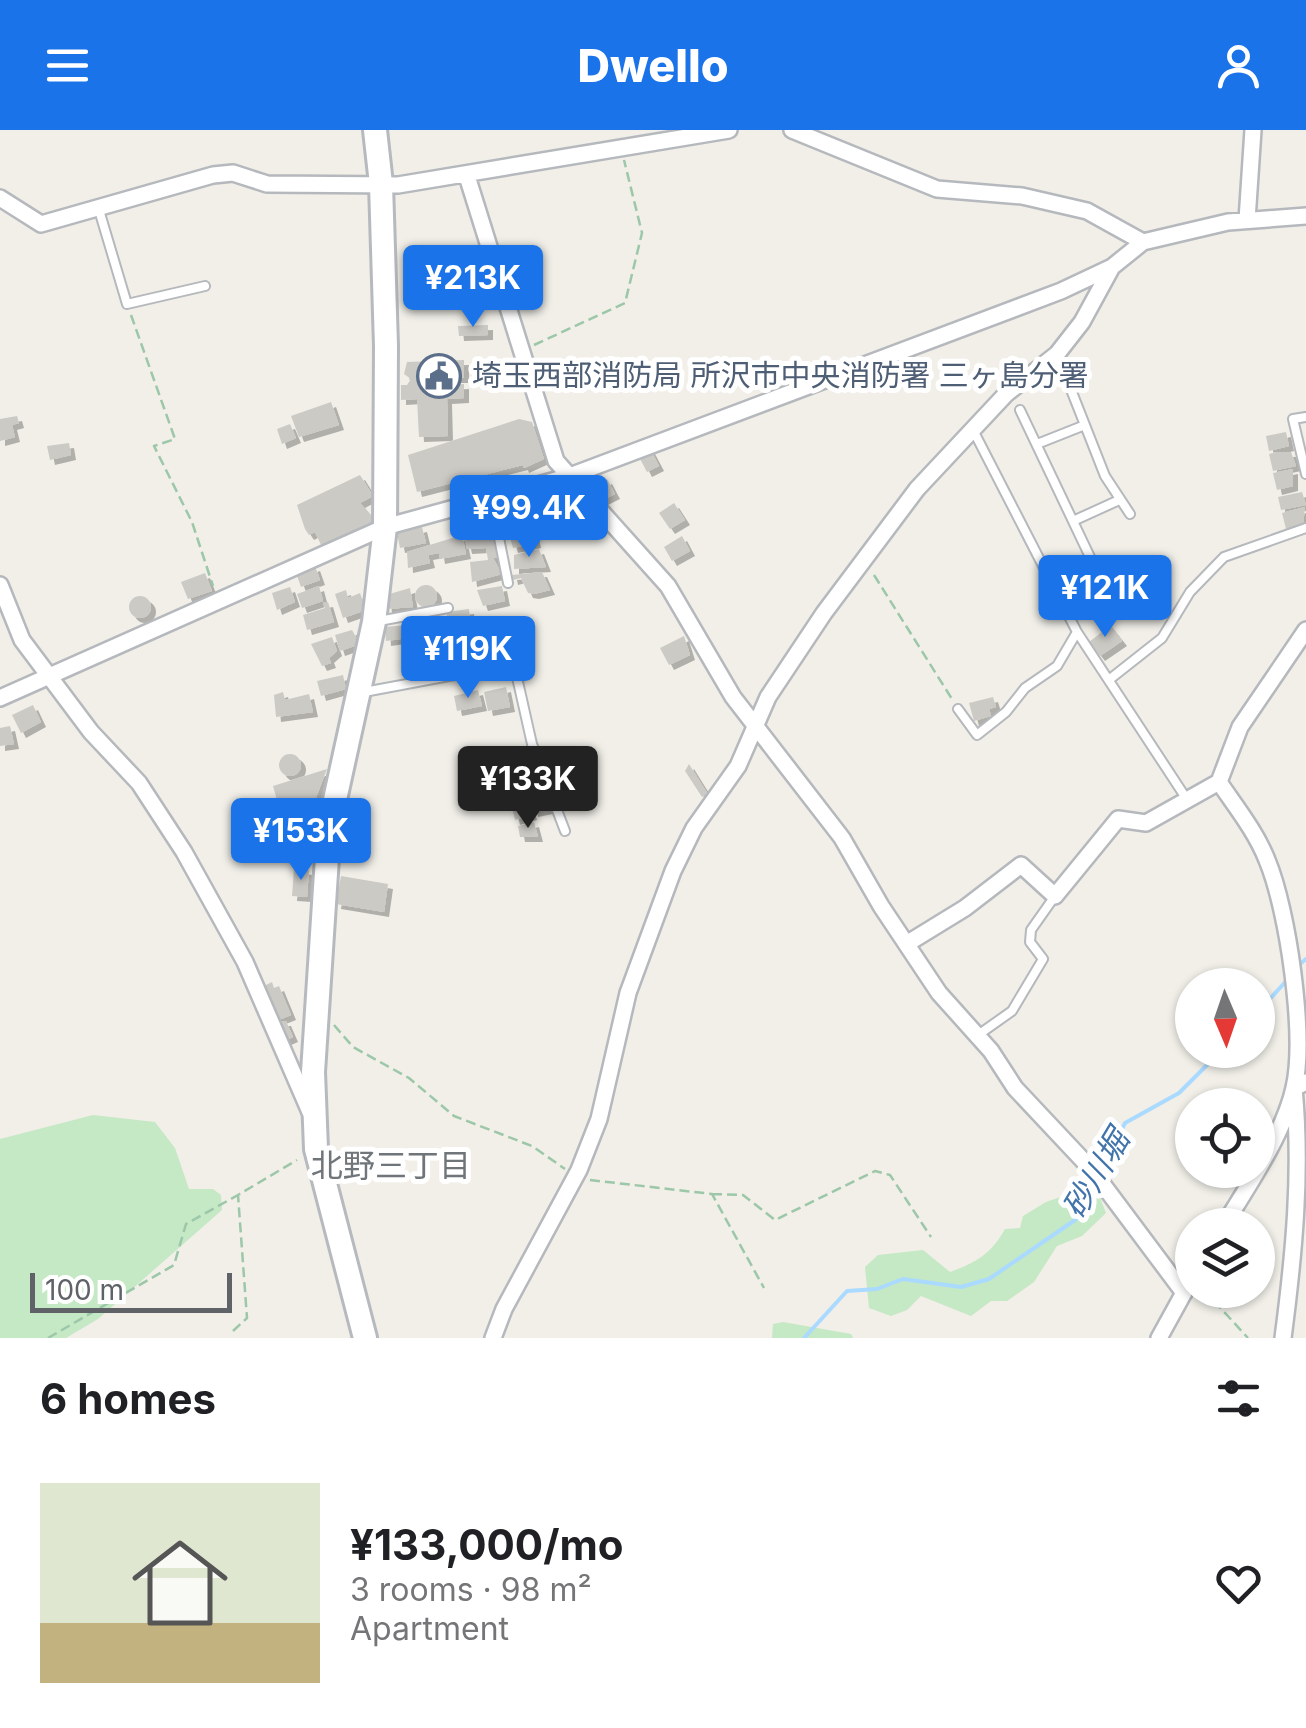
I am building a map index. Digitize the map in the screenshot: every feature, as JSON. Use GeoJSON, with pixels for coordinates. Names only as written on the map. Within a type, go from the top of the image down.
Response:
{"type":"FeatureCollection","features":[{"type":"Feature","properties":{"kind":"street"},"geometry":{"type":"LineString","coordinates":[[365,1338],[316,1149],[314,1120],[316,1006],[328,827],[374,622],[385,527],[381,184],[375,130]]}},
{"type":"Feature","properties":{"kind":"street"},"geometry":{"type":"LineString","coordinates":[[0,198],[41,224],[213,175],[233,173],[267,184],[381,184],[466,176],[730,130]]}},
{"type":"Feature","properties":{"kind":"street"},"geometry":{"type":"LineString","coordinates":[[1246,220],[1253,130]]}},
{"type":"Feature","properties":{"kind":"street"},"geometry":{"type":"LineString","coordinates":[[802,131],[937,188],[1022,196],[1087,210],[1143,242]]}},
{"type":"Feature","properties":{"kind":"street"},"geometry":{"type":"LineString","coordinates":[[466,176],[518,352],[556,461],[668,586],[692,620],[733,697],[842,838],[880,906],[940,993],[978,1036],[1015,1088],[1092,1170],[1175,1270]]}},
{"type":"Feature","properties":{"kind":"street"},"geometry":{"type":"LineString","coordinates":[[0,698],[217,598],[385,527],[567,477],[1061,291],[1112,267],[1143,242],[1246,220],[1306,216]]}},
{"type":"Feature","properties":{"kind":"street"},"geometry":{"type":"LineString","coordinates":[[492,1338],[575,1178],[599,1119],[628,992],[666,888],[694,828],[738,766],[754,722],[824,612],[866,562],[916,489],[972,428],[1057,354],[1082,322],[1112,267]]}},
{"type":"Feature","properties":{"kind":"street"},"geometry":{"type":"LineString","coordinates":[[0,585],[22,640],[48,677],[139,783],[184,852],[245,962],[314,1120]]}},
{"type":"Feature","properties":{"kind":"street"},"geometry":{"type":"LineString","coordinates":[[908,944],[965,908],[1021,864],[1055,896],[1118,819],[1146,823],[1219,782],[1240,727],[1306,630]]}},
{"type":"Feature","properties":{"kind":"street"},"geometry":{"type":"LineString","coordinates":[[1219,782],[1268,862],[1300,984],[1297,1208],[1283,1338]]}},
{"type":"Feature","properties":{"kind":"street"},"geometry":{"type":"LineString","coordinates":[[1234,1208],[1300,1085]]}},
{"type":"Feature","properties":{"kind":"street"},"geometry":{"type":"LineString","coordinates":[[1159,1338],[1175,1308]]}},
{"type":"Feature","properties":{"kind":"lane"},"geometry":{"type":"LineString","coordinates":[[99,210],[127,304],[204,286]]}},
{"type":"Feature","properties":{"kind":"lane"},"geometry":{"type":"LineString","coordinates":[[1057,354],[1117,501],[1130,514]]}},
{"type":"Feature","properties":{"kind":"lane"},"geometry":{"type":"LineString","coordinates":[[1020,410],[1100,578]]}},
{"type":"Feature","properties":{"kind":"lane"},"geometry":{"type":"LineString","coordinates":[[1306,417],[1293,419],[1306,474]]}},
{"type":"Feature","properties":{"kind":"lane"},"geometry":{"type":"LineString","coordinates":[[1037,444],[1085,425]]}},
{"type":"Feature","properties":{"kind":"lane"},"geometry":{"type":"LineString","coordinates":[[972,428],[1076,632],[1186,798]]}},
{"type":"Feature","properties":{"kind":"lane"},"geometry":{"type":"LineString","coordinates":[[492,498],[508,583]]}},
{"type":"Feature","properties":{"kind":"lane"},"geometry":{"type":"LineString","coordinates":[[1073,521],[1117,501]]}},
{"type":"Feature","properties":{"kind":"lane"},"geometry":{"type":"LineString","coordinates":[[1110,679],[1162,638],[1190,592],[1224,557],[1306,528]]}},
{"type":"Feature","properties":{"kind":"lane"},"geometry":{"type":"LineString","coordinates":[[374,622],[448,608]]}},
{"type":"Feature","properties":{"kind":"lane"},"geometry":{"type":"LineString","coordinates":[[958,709],[977,735],[1006,712],[1025,688],[1057,666],[1076,632]]}},
{"type":"Feature","properties":{"kind":"lane"},"geometry":{"type":"LineString","coordinates":[[359,693],[514,664],[532,744],[565,831]]}},
{"type":"Feature","properties":{"kind":"lane"},"geometry":{"type":"LineString","coordinates":[[978,1036],[1012,1011],[1043,959],[1030,942],[1031,930],[1055,896]]}},
{"type":"Feature","properties":{"kind":"path"},"geometry":{"type":"LineString","coordinates":[[518,352],[625,303],[642,233],[621,149]]}},
{"type":"Feature","properties":{"kind":"path"},"geometry":{"type":"LineString","coordinates":[[127,304],[175,439],[154,446],[192,522],[217,598]]}},
{"type":"Feature","properties":{"kind":"path"},"geometry":{"type":"LineString","coordinates":[[866,562],[958,709]]}},
{"type":"Feature","properties":{"kind":"path"},"geometry":{"type":"LineString","coordinates":[[316,1006],[354,1047],[409,1078],[454,1116],[532,1146],[575,1178],[743,1196],[775,1220],[874,1170],[890,1175],[932,1237]]}},
{"type":"Feature","properties":{"kind":"path"},"geometry":{"type":"LineString","coordinates":[[48,1338],[174,1265],[186,1224],[316,1149]]}},
{"type":"Feature","properties":{"kind":"path"},"geometry":{"type":"LineString","coordinates":[[233,1331],[247,1318],[238,1194]]}},
{"type":"Feature","properties":{"kind":"path"},"geometry":{"type":"LineString","coordinates":[[712,1194],[764,1288]]}},
{"type":"Feature","properties":{"kind":"path"},"geometry":{"type":"LineString","coordinates":[[1220,1308],[1248,1338]]}},
{"type":"Feature","properties":{"kind":"green space"},"geometry":{"type":"Polygon","coordinates":[[[93,1115],[155,1122],[175,1148],[189,1189],[213,1189],[221,1195],[222,1210],[98,1319],[66,1338],[0,1338],[0,1139],[93,1115]]]}},
{"type":"Feature","properties":{"kind":"green space"},"geometry":{"type":"Polygon","coordinates":[[[1095,1185],[1106,1213],[1082,1236],[1057,1246],[1034,1282],[1007,1301],[991,1301],[971,1316],[921,1296],[907,1310],[891,1316],[869,1308],[865,1267],[878,1255],[923,1250],[950,1272],[982,1256],[1005,1229],[1020,1228],[1023,1216],[1046,1202],[1095,1185]]]}},
{"type":"Feature","properties":{"kind":"green space"},"geometry":{"type":"Polygon","coordinates":[[[783,1322],[851,1334],[853,1338],[772,1338],[773,1324],[783,1322]]]}},
{"type":"Feature","properties":{"kind":"building"},"geometry":{"type":"Polygon","coordinates":[[[478,263],[478,269],[472,269],[472,279],[457,280],[457,264],[478,263]]]}},
{"type":"Feature","properties":{"kind":"building"},"geometry":{"type":"Polygon","coordinates":[[[488,325],[488,335],[459,336],[458,326],[488,325]]]}},
{"type":"Feature","properties":{"kind":"building"},"geometry":{"type":"Polygon","coordinates":[[[464,360],[464,378],[445,378],[445,385],[464,384],[464,398],[447,399],[448,436],[419,437],[417,399],[401,400],[401,385],[407,385],[411,379],[404,374],[407,362],[464,360]]]}},
{"type":"Feature","properties":{"kind":"building"},"geometry":{"type":"Polygon","coordinates":[[[331,402],[339,425],[299,437],[291,416],[331,402]]]}},
{"type":"Feature","properties":{"kind":"building"},"geometry":{"type":"Polygon","coordinates":[[[17,416],[19,423],[12,425],[15,437],[0,441],[0,419],[17,416]]]}},
{"type":"Feature","properties":{"kind":"building"},"geometry":{"type":"Polygon","coordinates":[[[519,419],[532,422],[544,459],[524,468],[523,465],[417,492],[408,455],[519,419]]]}},
{"type":"Feature","properties":{"kind":"building"},"geometry":{"type":"Polygon","coordinates":[[[290,424],[296,438],[282,444],[277,429],[290,424]]]}},
{"type":"Feature","properties":{"kind":"building"},"geometry":{"type":"Polygon","coordinates":[[[1286,432],[1289,446],[1269,451],[1266,436],[1286,432]]]}},
{"type":"Feature","properties":{"kind":"building"},"geometry":{"type":"Polygon","coordinates":[[[69,443],[71,455],[50,460],[47,446],[69,443]]]}},
{"type":"Feature","properties":{"kind":"building"},"geometry":{"type":"Polygon","coordinates":[[[650,449],[659,466],[647,472],[638,455],[650,449]]]}},
{"type":"Feature","properties":{"kind":"building"},"geometry":{"type":"Polygon","coordinates":[[[1291,452],[1296,466],[1273,471],[1269,454],[1291,452]]]}},
{"type":"Feature","properties":{"kind":"building"},"geometry":{"type":"Polygon","coordinates":[[[1293,469],[1293,486],[1277,490],[1273,473],[1293,469]]]}},
{"type":"Feature","properties":{"kind":"building"},"geometry":{"type":"Polygon","coordinates":[[[360,475],[373,496],[360,503],[375,521],[322,547],[315,532],[309,535],[305,529],[297,505],[360,475]]]}},
{"type":"Feature","properties":{"kind":"building"},"geometry":{"type":"Polygon","coordinates":[[[586,479],[593,487],[607,479],[615,494],[599,502],[583,482],[586,479]]]}},
{"type":"Feature","properties":{"kind":"building"},"geometry":{"type":"Polygon","coordinates":[[[1302,492],[1306,505],[1281,510],[1278,497],[1302,492]]]}},
{"type":"Feature","properties":{"kind":"building"},"geometry":{"type":"Polygon","coordinates":[[[556,497],[566,524],[538,534],[529,509],[556,497]]]}},
{"type":"Feature","properties":{"kind":"building"},"geometry":{"type":"Polygon","coordinates":[[[674,503],[685,520],[670,529],[659,513],[674,503]]]}},
{"type":"Feature","properties":{"kind":"building"},"geometry":{"type":"Polygon","coordinates":[[[589,506],[594,519],[571,528],[567,514],[589,506]]]}},
{"type":"Feature","properties":{"kind":"building"},"geometry":{"type":"Polygon","coordinates":[[[1305,507],[1303,525],[1286,529],[1282,513],[1305,507]]]}},
{"type":"Feature","properties":{"kind":"building"},"geometry":{"type":"Polygon","coordinates":[[[492,526],[499,557],[493,558],[502,574],[472,582],[470,562],[488,560],[486,548],[467,549],[463,529],[492,526]]]}},
{"type":"Feature","properties":{"kind":"building"},"geometry":{"type":"Polygon","coordinates":[[[532,526],[536,543],[513,548],[509,534],[532,526]]]}},
{"type":"Feature","properties":{"kind":"building"},"geometry":{"type":"Polygon","coordinates":[[[422,527],[426,543],[400,548],[397,533],[422,527]]]}},
{"type":"Feature","properties":{"kind":"building"},"geometry":{"type":"Polygon","coordinates":[[[462,535],[466,554],[440,559],[439,553],[428,555],[430,563],[408,568],[407,552],[462,535]]]}},
{"type":"Feature","properties":{"kind":"building"},"geometry":{"type":"Polygon","coordinates":[[[682,536],[690,551],[672,561],[664,547],[682,536]]]}},
{"type":"Feature","properties":{"kind":"building"},"geometry":{"type":"Polygon","coordinates":[[[539,549],[546,567],[514,569],[514,555],[539,549]]]}},
{"type":"Feature","properties":{"kind":"building"},"geometry":{"type":"Polygon","coordinates":[[[315,566],[320,580],[301,587],[296,573],[315,566]]]}},
{"type":"Feature","properties":{"kind":"building"},"geometry":{"type":"Polygon","coordinates":[[[542,572],[550,590],[534,594],[528,593],[521,578],[513,580],[512,575],[542,572]]]}},
{"type":"Feature","properties":{"kind":"building"},"geometry":{"type":"Polygon","coordinates":[[[205,573],[212,591],[188,599],[181,582],[205,573]]]}},
{"type":"Feature","properties":{"kind":"building"},"geometry":{"type":"Polygon","coordinates":[[[422,585],[430,585],[437,596],[430,607],[422,607],[415,600],[415,592],[422,585]]]}},
{"type":"Feature","properties":{"kind":"building"},"geometry":{"type":"Polygon","coordinates":[[[319,586],[323,601],[302,608],[297,594],[319,586]]]}},
{"type":"Feature","properties":{"kind":"building"},"geometry":{"type":"Polygon","coordinates":[[[502,586],[505,601],[483,606],[477,590],[502,586]]]}},
{"type":"Feature","properties":{"kind":"building"},"geometry":{"type":"Polygon","coordinates":[[[290,587],[295,602],[277,610],[272,593],[290,587]]]}},
{"type":"Feature","properties":{"kind":"building"},"geometry":{"type":"Polygon","coordinates":[[[410,588],[413,607],[387,609],[386,595],[410,588]]]}},
{"type":"Feature","properties":{"kind":"building"},"geometry":{"type":"Polygon","coordinates":[[[346,590],[348,598],[360,593],[366,610],[343,618],[335,594],[346,590]]]}},
{"type":"Feature","properties":{"kind":"building"},"geometry":{"type":"Polygon","coordinates":[[[140,596],[151,607],[140,618],[129,607],[140,596]]]}},
{"type":"Feature","properties":{"kind":"building"},"geometry":{"type":"Polygon","coordinates":[[[328,602],[334,622],[307,630],[303,615],[325,608],[323,603],[328,602]]]}},
{"type":"Feature","properties":{"kind":"building"},"geometry":{"type":"Polygon","coordinates":[[[469,609],[471,626],[447,632],[447,612],[469,609]]]}},
{"type":"Feature","properties":{"kind":"building"},"geometry":{"type":"Polygon","coordinates":[[[1107,622],[1122,641],[1100,656],[1089,642],[1107,622]]]}},
{"type":"Feature","properties":{"kind":"building"},"geometry":{"type":"Polygon","coordinates":[[[406,625],[408,638],[386,641],[385,627],[406,625]]]}},
{"type":"Feature","properties":{"kind":"building"},"geometry":{"type":"Polygon","coordinates":[[[352,630],[360,644],[340,651],[335,635],[352,630]]]}},
{"type":"Feature","properties":{"kind":"building"},"geometry":{"type":"Polygon","coordinates":[[[684,636],[690,655],[669,665],[660,648],[684,636]]]}},
{"type":"Feature","properties":{"kind":"building"},"geometry":{"type":"Polygon","coordinates":[[[332,637],[337,651],[329,658],[331,663],[322,666],[311,644],[332,637]]]}},
{"type":"Feature","properties":{"kind":"building"},"geometry":{"type":"Polygon","coordinates":[[[343,675],[346,689],[321,696],[317,681],[343,675]]]}},
{"type":"Feature","properties":{"kind":"building"},"geometry":{"type":"Polygon","coordinates":[[[506,687],[510,707],[488,711],[484,692],[506,687]]]}},
{"type":"Feature","properties":{"kind":"building"},"geometry":{"type":"Polygon","coordinates":[[[478,690],[482,706],[457,711],[454,696],[478,690]]]}},
{"type":"Feature","properties":{"kind":"building"},"geometry":{"type":"Polygon","coordinates":[[[283,692],[285,700],[309,694],[313,712],[276,717],[274,695],[283,692]]]}},
{"type":"Feature","properties":{"kind":"building"},"geometry":{"type":"Polygon","coordinates":[[[993,697],[996,707],[989,709],[991,716],[974,721],[969,703],[993,697]]]}},
{"type":"Feature","properties":{"kind":"building"},"geometry":{"type":"Polygon","coordinates":[[[33,705],[41,722],[21,733],[12,715],[33,705]]]}},
{"type":"Feature","properties":{"kind":"building"},"geometry":{"type":"Polygon","coordinates":[[[10,726],[14,744],[0,746],[0,728],[10,726]]]}},
{"type":"Feature","properties":{"kind":"building"},"geometry":{"type":"Polygon","coordinates":[[[290,754],[298,757],[298,773],[290,776],[282,773],[279,765],[282,757],[290,754]]]}},
{"type":"Feature","properties":{"kind":"building"},"geometry":{"type":"Polygon","coordinates":[[[689,764],[707,793],[702,797],[685,771],[689,764]]]}},
{"type":"Feature","properties":{"kind":"building"},"geometry":{"type":"Polygon","coordinates":[[[327,769],[315,800],[280,811],[273,786],[327,769]]]}},
{"type":"Feature","properties":{"kind":"building"},"geometry":{"type":"Polygon","coordinates":[[[545,791],[548,809],[533,812],[530,794],[545,791]]]}},
{"type":"Feature","properties":{"kind":"building"},"geometry":{"type":"Polygon","coordinates":[[[527,800],[532,815],[515,820],[511,804],[527,800]]]}},
{"type":"Feature","properties":{"kind":"building"},"geometry":{"type":"Polygon","coordinates":[[[297,812],[305,835],[290,840],[282,817],[297,812]]]}},
{"type":"Feature","properties":{"kind":"building"},"geometry":{"type":"Polygon","coordinates":[[[534,822],[538,837],[520,837],[518,826],[534,822]]]}},
{"type":"Feature","properties":{"kind":"building"},"geometry":{"type":"Polygon","coordinates":[[[294,869],[309,870],[307,897],[292,896],[294,869]]]}},
{"type":"Feature","properties":{"kind":"building"},"geometry":{"type":"Polygon","coordinates":[[[341,876],[388,884],[384,912],[336,904],[341,876]]]}},
{"type":"Feature","properties":{"kind":"building"},"geometry":{"type":"Polygon","coordinates":[[[272,982],[274,988],[279,986],[291,1015],[276,1021],[286,1021],[293,1037],[284,1041],[262,987],[272,982]]]}},
{"type":"Feature","properties":{"kind":"waterway","name":"砂川堀"},"geometry":{"type":"LineString","coordinates":[[1300,964],[1306,959]]}},
{"type":"Feature","properties":{"kind":"waterway","name":"砂川堀"},"geometry":{"type":"LineString","coordinates":[[1275,993],[1289,978]]}},
{"type":"Feature","properties":{"kind":"waterway","name":"砂川堀"},"geometry":{"type":"LineString","coordinates":[[1100,1174],[1125,1123],[1179,1093],[1204,1068]]}},
{"type":"Feature","properties":{"kind":"waterway","name":"砂川堀"},"geometry":{"type":"LineString","coordinates":[[804,1338],[847,1291],[877,1289],[903,1279],[961,1287],[989,1279],[1075,1220],[1087,1207],[1097,1183]]}},
{"type":"Feature","properties":{"kind":"place","name":"埼玉西部消防局 所沢市中央消防署 三ヶ島分署"},"geometry":{"type":"Point","coordinates":[439,376]}},
{"type":"Feature","properties":{"kind":"district","name":"北野三丁目"},"geometry":{"type":"Point","coordinates":[391,1166]}}]}
